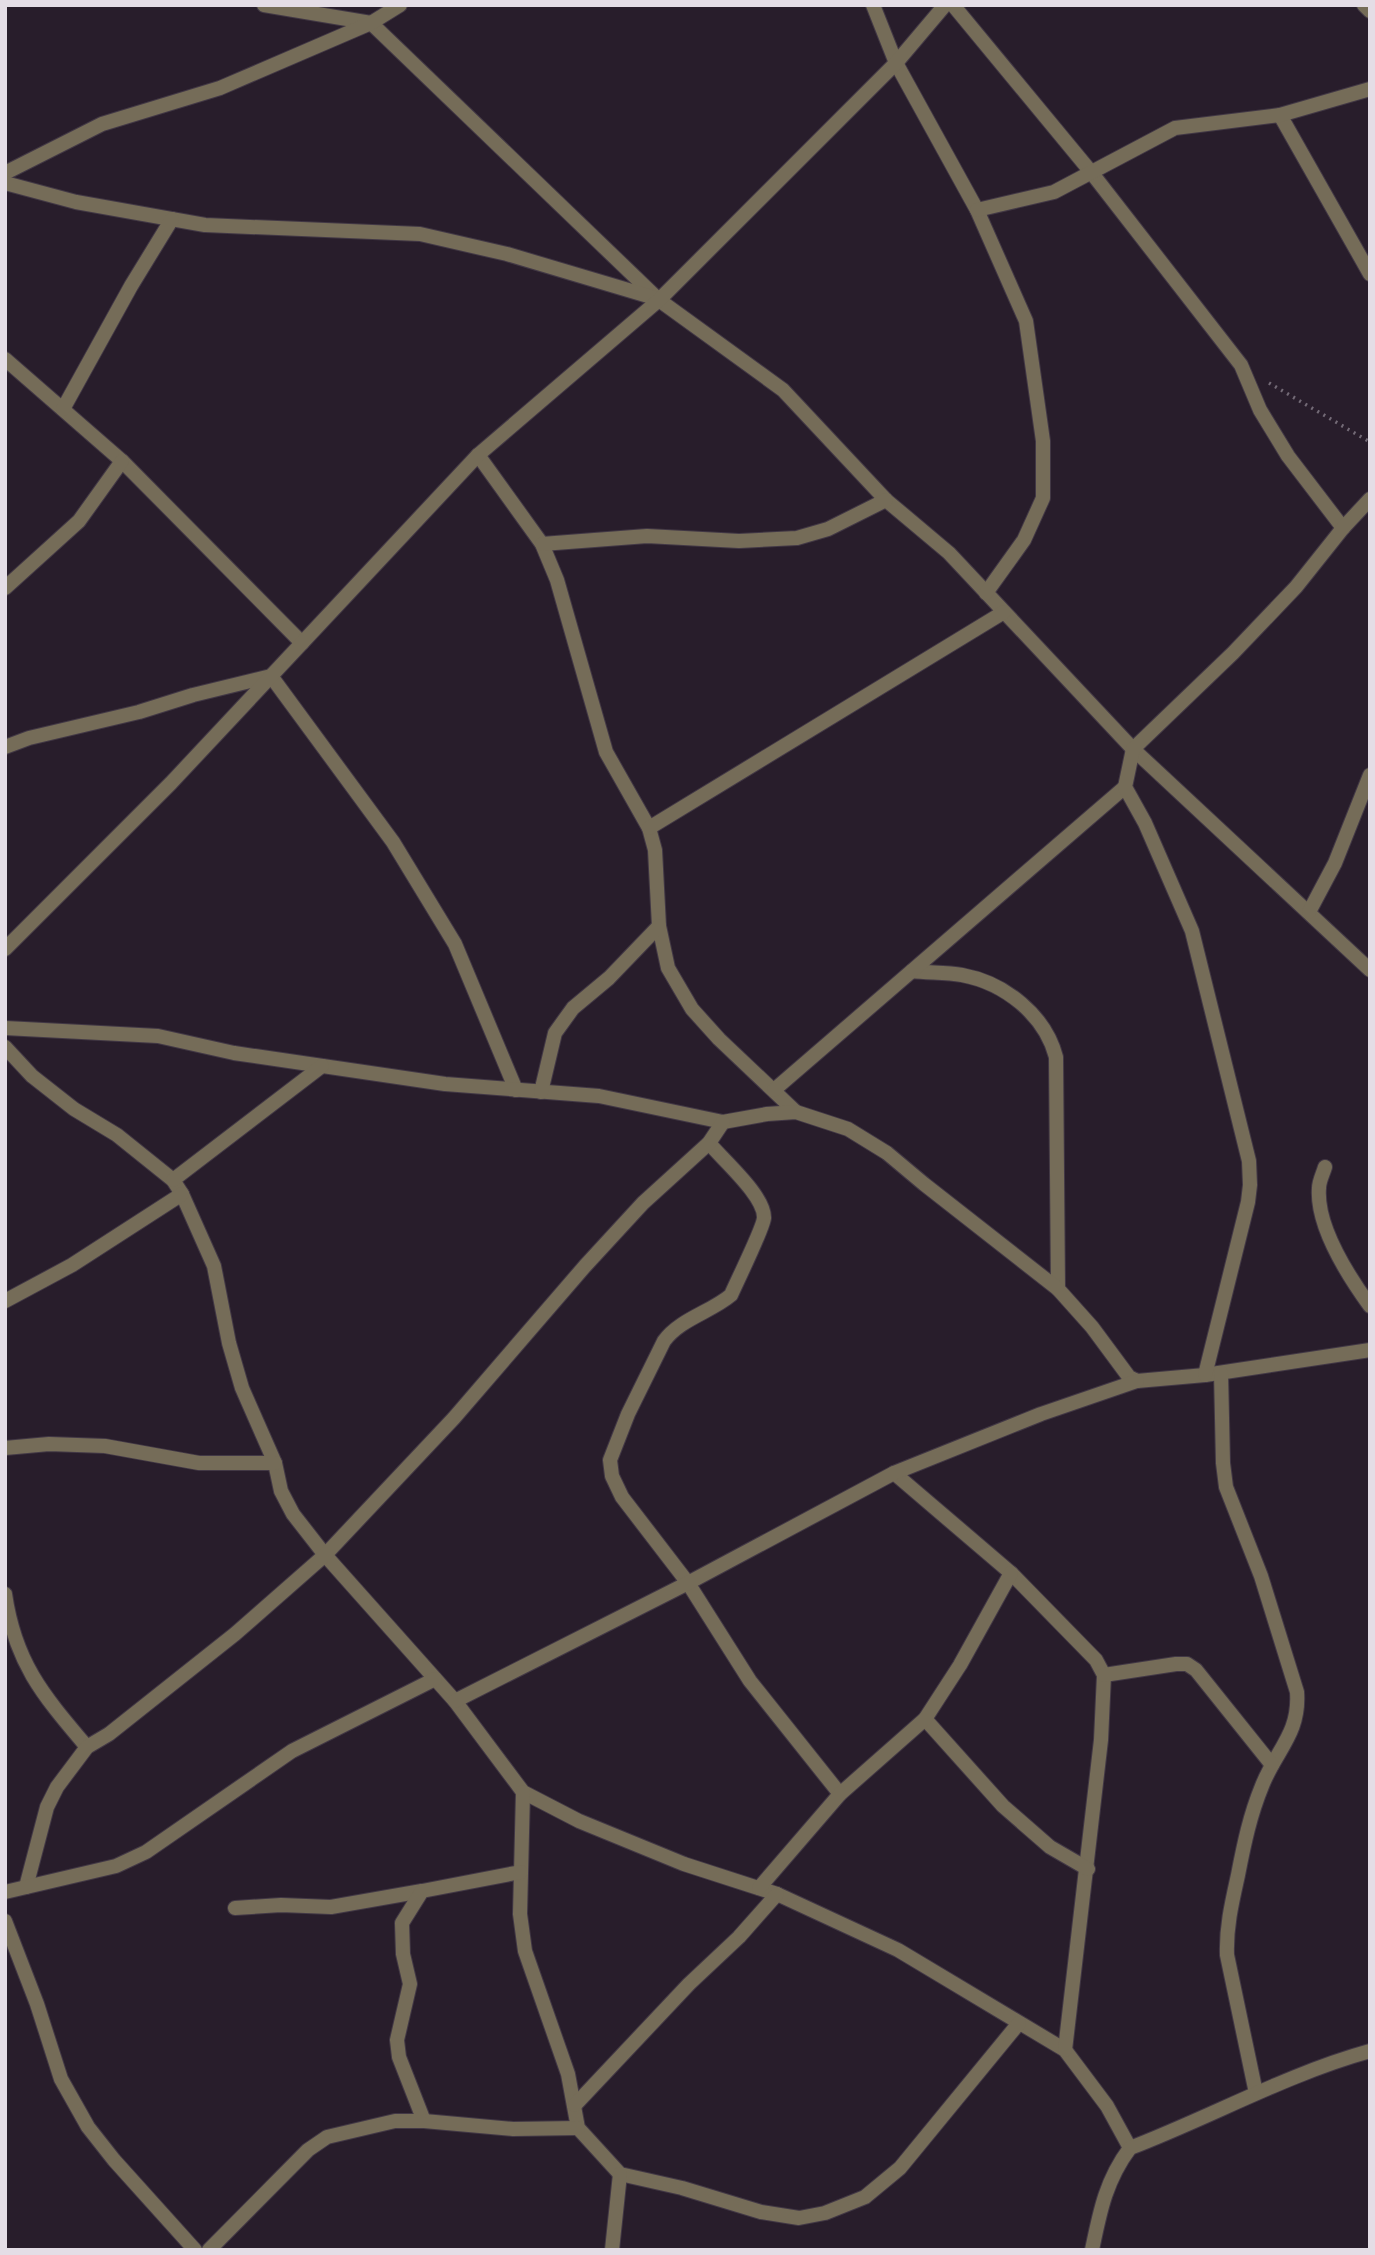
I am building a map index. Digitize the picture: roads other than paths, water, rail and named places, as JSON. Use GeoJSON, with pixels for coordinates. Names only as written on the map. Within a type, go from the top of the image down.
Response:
{"type":"FeatureCollection","features":[{"type":"Feature","properties":{"kind":"street"},"geometry":{"type":"LineString","coordinates":[[264,5],[371,23],[659,300],[783,390],[886,500],[949,554],[1133,749],[1370,970]]}},
{"type":"Feature","properties":{"kind":"street"},"geometry":{"type":"LineString","coordinates":[[5,173],[102,124],[220,88],[371,23],[400,5]]}},
{"type":"Feature","properties":{"kind":"street"},"geometry":{"type":"LineString","coordinates":[[873,5],[896,63],[977,210],[1026,321],[1043,441],[1043,498],[1024,540],[986,593]]}},
{"type":"Feature","properties":{"kind":"street"},"geometry":{"type":"LineString","coordinates":[[5,949],[171,783],[478,454],[659,300],[896,63],[946,5]]}},
{"type":"Feature","properties":{"kind":"street"},"geometry":{"type":"LineString","coordinates":[[953,5],[1091,172],[1241,365],[1260,410],[1289,456],[1343,528]]}},
{"type":"Feature","properties":{"kind":"street"},"geometry":{"type":"LineString","coordinates":[[1364,5],[1370,11]]}},
{"type":"Feature","properties":{"kind":"street"},"geometry":{"type":"LineString","coordinates":[[977,210],[1054,192],[1175,128],[1280,115],[1370,89]]}},
{"type":"Feature","properties":{"kind":"street"},"geometry":{"type":"LineString","coordinates":[[1280,115],[1370,274]]}},
{"type":"Feature","properties":{"kind":"street"},"geometry":{"type":"LineString","coordinates":[[5,183],[76,202],[205,225],[420,234],[507,254],[659,300]]}},
{"type":"Feature","properties":{"kind":"street"},"geometry":{"type":"LineString","coordinates":[[63,409],[131,286],[172,219]]}},
{"type":"Feature","properties":{"kind":"street"},"geometry":{"type":"LineString","coordinates":[[5,359],[122,461],[302,643]]}},
{"type":"Feature","properties":{"kind":"street"},"geometry":{"type":"LineString","coordinates":[[478,454],[542,544],[557,580],[606,752],[649,828],[654,850],[659,926],[668,968],[692,1009],[719,1039],[796,1112]]}},
{"type":"Feature","properties":{"kind":"street"},"geometry":{"type":"LineString","coordinates":[[5,588],[79,521],[122,461]]}},
{"type":"Feature","properties":{"kind":"street"},"geometry":{"type":"LineString","coordinates":[[774,1090],[1125,786],[1133,749],[1287,597],[1370,499]]}},
{"type":"Feature","properties":{"kind":"street"},"geometry":{"type":"LineString","coordinates":[[542,544],[647,536],[739,541],[797,538],[828,529],[886,500]]}},
{"type":"Feature","properties":{"kind":"street"},"geometry":{"type":"LineString","coordinates":[[649,828],[1004,612]]}},
{"type":"Feature","properties":{"kind":"street"},"geometry":{"type":"LineString","coordinates":[[5,747],[29,738],[139,712],[193,695],[271,676]]}},
{"type":"Feature","properties":{"kind":"street"},"geometry":{"type":"LineString","coordinates":[[271,676],[393,842],[455,944],[516,1090]]}},
{"type":"Feature","properties":{"kind":"street"},"geometry":{"type":"LineString","coordinates":[[1309,912],[1335,863],[1370,775]]}},
{"type":"Feature","properties":{"kind":"street"},"geometry":{"type":"LineString","coordinates":[[1125,786],[1145,823],[1192,930],[1249,1161],[1248,1202],[1205,1375]]}},
{"type":"Feature","properties":{"kind":"street"},"geometry":{"type":"LineString","coordinates":[[541,1092],[555,1033],[573,1009],[609,978],[659,926]]}},
{"type":"Feature","properties":{"kind":"street"},"geometry":{"type":"LineString","coordinates":[[912,971],[963,975],[999,989],[1032,1012],[1051,1038],[1056,1057],[1058,1289]]}},
{"type":"Feature","properties":{"kind":"street"},"geometry":{"type":"LineString","coordinates":[[5,1028],[158,1036],[234,1053],[445,1084],[598,1096],[723,1122],[796,1112],[848,1129],[887,1153],[1058,1289],[1092,1327],[1129,1377],[1137,1381]]}},
{"type":"Feature","properties":{"kind":"street"},"geometry":{"type":"LineString","coordinates":[[5,1047],[32,1076],[74,1109],[117,1135],[173,1180],[214,1266],[229,1343],[242,1388],[275,1463],[282,1491],[293,1514],[325,1555],[455,1701],[523,1792],[591,1826],[684,1864],[777,1894],[898,1950],[1065,2050],[1107,2106],[1130,2148]]}},
{"type":"Feature","properties":{"kind":"street"},"geometry":{"type":"LineString","coordinates":[[173,1180],[322,1066]]}},
{"type":"Feature","properties":{"kind":"street"},"geometry":{"type":"LineString","coordinates":[[26,1887],[47,1807],[57,1787],[87,1747],[109,1734],[235,1634],[325,1555],[454,1418],[585,1266],[643,1203],[709,1143],[723,1122]]}},
{"type":"Feature","properties":{"kind":"street"},"geometry":{"type":"LineString","coordinates":[[709,1143],[751,1190],[761,1204],[764,1219],[732,1295],[672,1331],[664,1340],[628,1414],[610,1460],[612,1476],[622,1497],[688,1583],[750,1681],[841,1794]]}},
{"type":"Feature","properties":{"kind":"street"},"geometry":{"type":"LineString","coordinates":[[1325,1167],[1319,1187],[1321,1210],[1336,1249],[1353,1282],[1370,1306]]}},
{"type":"Feature","properties":{"kind":"street"},"geometry":{"type":"LineString","coordinates":[[5,1301],[72,1265],[182,1194]]}},
{"type":"Feature","properties":{"kind":"street"},"geometry":{"type":"LineString","coordinates":[[455,1701],[688,1583],[894,1473],[1041,1414],[1137,1381],[1221,1373],[1370,1350]]}},
{"type":"Feature","properties":{"kind":"street"},"geometry":{"type":"LineString","coordinates":[[1221,1373],[1226,1487],[1262,1576],[1297,1692],[1298,1709],[1295,1724],[1272,1765],[1253,1808],[1226,1932],[1227,1955],[1256,2093]]}},
{"type":"Feature","properties":{"kind":"street"},"geometry":{"type":"LineString","coordinates":[[5,1448],[49,1444],[105,1446],[199,1463],[275,1463]]}},
{"type":"Feature","properties":{"kind":"street"},"geometry":{"type":"LineString","coordinates":[[894,1473],[1011,1573],[1096,1660],[1104,1675],[1101,1740],[1065,2050]]}},
{"type":"Feature","properties":{"kind":"street"},"geometry":{"type":"LineString","coordinates":[[759,1888],[841,1794],[925,1719],[960,1665],[1011,1573]]}},
{"type":"Feature","properties":{"kind":"street"},"geometry":{"type":"LineString","coordinates":[[5,1594],[17,1646],[41,1693],[87,1747]]}},
{"type":"Feature","properties":{"kind":"street"},"geometry":{"type":"LineString","coordinates":[[1104,1675],[1187,1664],[1196,1670],[1272,1765]]}},
{"type":"Feature","properties":{"kind":"street"},"geometry":{"type":"LineString","coordinates":[[5,1892],[116,1866],[146,1852],[292,1751],[435,1679]]}},
{"type":"Feature","properties":{"kind":"street"},"geometry":{"type":"LineString","coordinates":[[925,1719],[1003,1806],[1049,1847],[1087,1869]]}},
{"type":"Feature","properties":{"kind":"street"},"geometry":{"type":"LineString","coordinates":[[523,1792],[520,1914],[525,1951],[568,2074],[578,2128],[620,2174],[682,2188],[761,2212],[799,2218],[825,2213],[865,2197],[900,2168],[1019,2023]]}},
{"type":"Feature","properties":{"kind":"street"},"geometry":{"type":"LineString","coordinates":[[235,1908],[281,1905],[331,1907],[521,1872]]}},
{"type":"Feature","properties":{"kind":"street"},"geometry":{"type":"LineString","coordinates":[[422,1891],[402,1923],[410,1984],[397,2040],[398,2057],[424,2120]]}},
{"type":"Feature","properties":{"kind":"street"},"geometry":{"type":"LineString","coordinates":[[575,2105],[689,1984],[739,1937],[777,1894]]}},
{"type":"Feature","properties":{"kind":"street"},"geometry":{"type":"LineString","coordinates":[[5,1922],[37,2004],[61,2079],[88,2127],[114,2161],[195,2250]]}},
{"type":"Feature","properties":{"kind":"street"},"geometry":{"type":"LineString","coordinates":[[1092,2250],[1103,2199],[1115,2168],[1130,2148],[1256,2093],[1343,2058],[1370,2051]]}},
{"type":"Feature","properties":{"kind":"street"},"geometry":{"type":"LineString","coordinates":[[209,2250],[308,2150],[327,2137],[395,2121],[424,2120],[513,2129],[578,2128]]}},
{"type":"Feature","properties":{"kind":"street"},"geometry":{"type":"LineString","coordinates":[[612,2250],[620,2174]]}}]}
